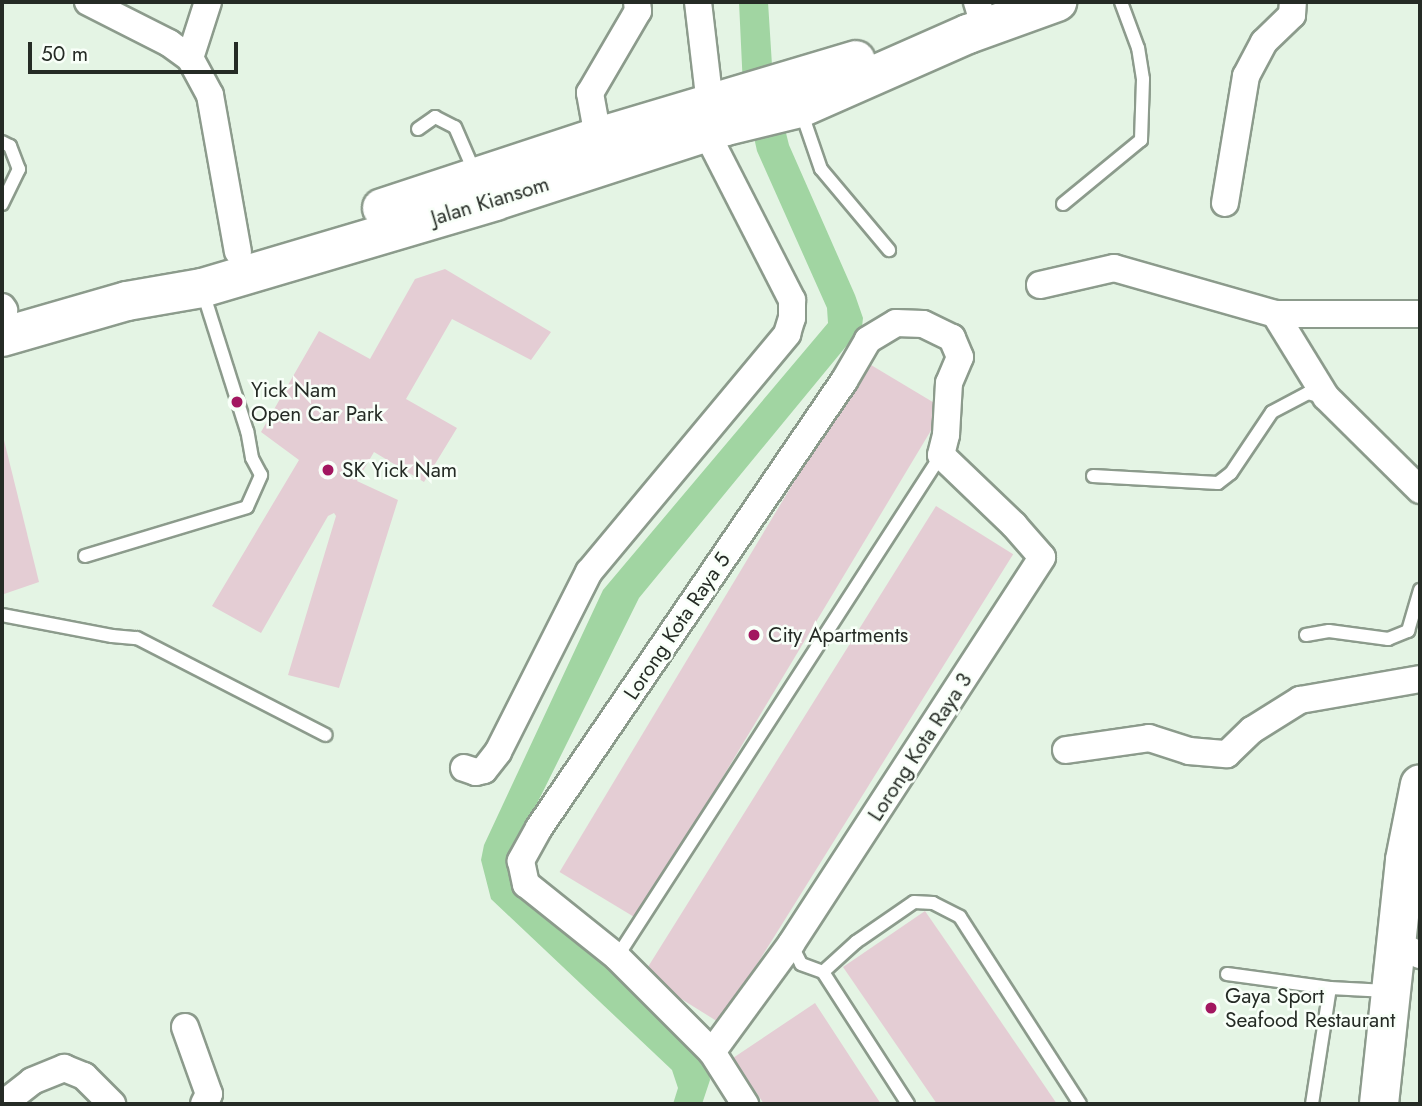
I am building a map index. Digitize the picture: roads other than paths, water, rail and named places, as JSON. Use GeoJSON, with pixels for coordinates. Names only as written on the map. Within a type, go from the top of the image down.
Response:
{"type":"FeatureCollection","features":[{"type":"Feature","properties":{"kind":"main road","name":"Jalan Kiansom"},"geometry":{"type":"LineString","coordinates":[[2,316],[127,301],[202,288],[495,201],[714,121],[795,95],[977,21],[1057,2]]}},
{"type":"Feature","properties":{"kind":"main road","name":"Jalan Kiansom"},"geometry":{"type":"LineString","coordinates":[[2,316],[346,221],[598,137],[714,121]]}},
{"type":"Feature","properties":{"kind":"main road"},"geometry":{"type":"LineString","coordinates":[[1379,1104],[1391,991],[1408,949],[1420,784]]}},
{"type":"Feature","properties":{"kind":"street"},"geometry":{"type":"LineString","coordinates":[[88,2],[169,43],[190,58],[210,95],[238,252]]}},
{"type":"Feature","properties":{"kind":"street"},"geometry":{"type":"LineString","coordinates":[[190,58],[208,2]]}},
{"type":"Feature","properties":{"kind":"street"},"geometry":{"type":"LineString","coordinates":[[598,137],[590,93],[638,11],[637,2]]}},
{"type":"Feature","properties":{"kind":"street"},"geometry":{"type":"LineString","coordinates":[[464,768],[476,772],[484,770],[498,752],[589,572],[787,334],[792,318],[792,300],[714,121],[698,2]]}},
{"type":"Feature","properties":{"kind":"street"},"geometry":{"type":"LineString","coordinates":[[1225,203],[1246,76],[1265,42],[1292,15],[1293,2]]}},
{"type":"Feature","properties":{"kind":"street"},"geometry":{"type":"LineString","coordinates":[[1040,285],[1114,268],[1275,314],[1420,314]]}},
{"type":"Feature","properties":{"kind":"street"},"geometry":{"type":"LineString","coordinates":[[1275,314],[1326,397],[1420,491]]}},
{"type":"Feature","properties":{"kind":"street","name":"Lorong Kota Raya 5"},"geometry":{"type":"LineString","coordinates":[[745,1104],[712,1052],[617,957],[526,884],[521,861],[539,828],[836,393],[868,340],[896,323],[923,324],[952,338],[960,357],[949,383],[946,435],[941,455]]}},
{"type":"Feature","properties":{"kind":"street","name":"Lorong Kota Raya 3"},"geometry":{"type":"LineString","coordinates":[[712,1052],[791,944],[1042,557],[941,455]]}},
{"type":"Feature","properties":{"kind":"street"},"geometry":{"type":"LineString","coordinates":[[1066,750],[1149,738],[1189,751],[1227,754],[1252,730],[1300,700],[1420,679]]}},
{"type":"Feature","properties":{"kind":"street"},"geometry":{"type":"LineString","coordinates":[[185,1027],[209,1094],[204,1104]]}},
{"type":"Feature","properties":{"kind":"street"},"geometry":{"type":"LineString","coordinates":[[3,1104],[32,1081],[65,1068],[85,1076],[112,1104]]}},
{"type":"Feature","properties":{"kind":"lane"},"geometry":{"type":"LineString","coordinates":[[1063,204],[1141,140],[1143,79],[1140,59],[1121,2]]}},
{"type":"Feature","properties":{"kind":"lane"},"geometry":{"type":"LineString","coordinates":[[795,95],[821,169],[889,250]]}},
{"type":"Feature","properties":{"kind":"lane"},"geometry":{"type":"LineString","coordinates":[[418,129],[435,117],[454,127],[477,176]]}},
{"type":"Feature","properties":{"kind":"lane"},"geometry":{"type":"LineString","coordinates":[[2,142],[10,146],[19,169],[2,204]]}},
{"type":"Feature","properties":{"kind":"lane"},"geometry":{"type":"LineString","coordinates":[[85,556],[247,507],[261,475],[252,458],[247,431],[202,288]]}},
{"type":"Feature","properties":{"kind":"lane"},"geometry":{"type":"LineString","coordinates":[[1093,476],[1219,483],[1231,473],[1272,412],[1292,398],[1308,393],[1326,397]]}},
{"type":"Feature","properties":{"kind":"lane"},"geometry":{"type":"LineString","coordinates":[[617,957],[941,455]]}},
{"type":"Feature","properties":{"kind":"lane"},"geometry":{"type":"LineString","coordinates":[[1306,635],[1329,631],[1388,639],[1408,631],[1420,590]]}},
{"type":"Feature","properties":{"kind":"lane"},"geometry":{"type":"LineString","coordinates":[[2,615],[112,636],[137,638],[326,735]]}},
{"type":"Feature","properties":{"kind":"lane"},"geometry":{"type":"LineString","coordinates":[[823,972],[856,942],[914,902],[933,903],[960,917],[1080,1104]]}},
{"type":"Feature","properties":{"kind":"lane"},"geometry":{"type":"LineString","coordinates":[[791,944],[801,964],[823,972],[908,1104]]}},
{"type":"Feature","properties":{"kind":"lane"},"geometry":{"type":"LineString","coordinates":[[1227,974],[1330,988],[1391,991]]}},
{"type":"Feature","properties":{"kind":"lane"},"geometry":{"type":"LineString","coordinates":[[1312,1104],[1330,988]]}},
{"type":"Feature","properties":{"kind":"place","name":"Yick Nam Open Car Park"},"geometry":{"type":"Point","coordinates":[237,402]}},
{"type":"Feature","properties":{"kind":"place","name":"SK Yick Nam"},"geometry":{"type":"Point","coordinates":[328,470]}},
{"type":"Feature","properties":{"kind":"place","name":"City Apartments"},"geometry":{"type":"Point","coordinates":[754,635]}},
{"type":"Feature","properties":{"kind":"place","name":"Gaya Sport Seafood Restaurant"},"geometry":{"type":"Point","coordinates":[1211,1008]}}]}
